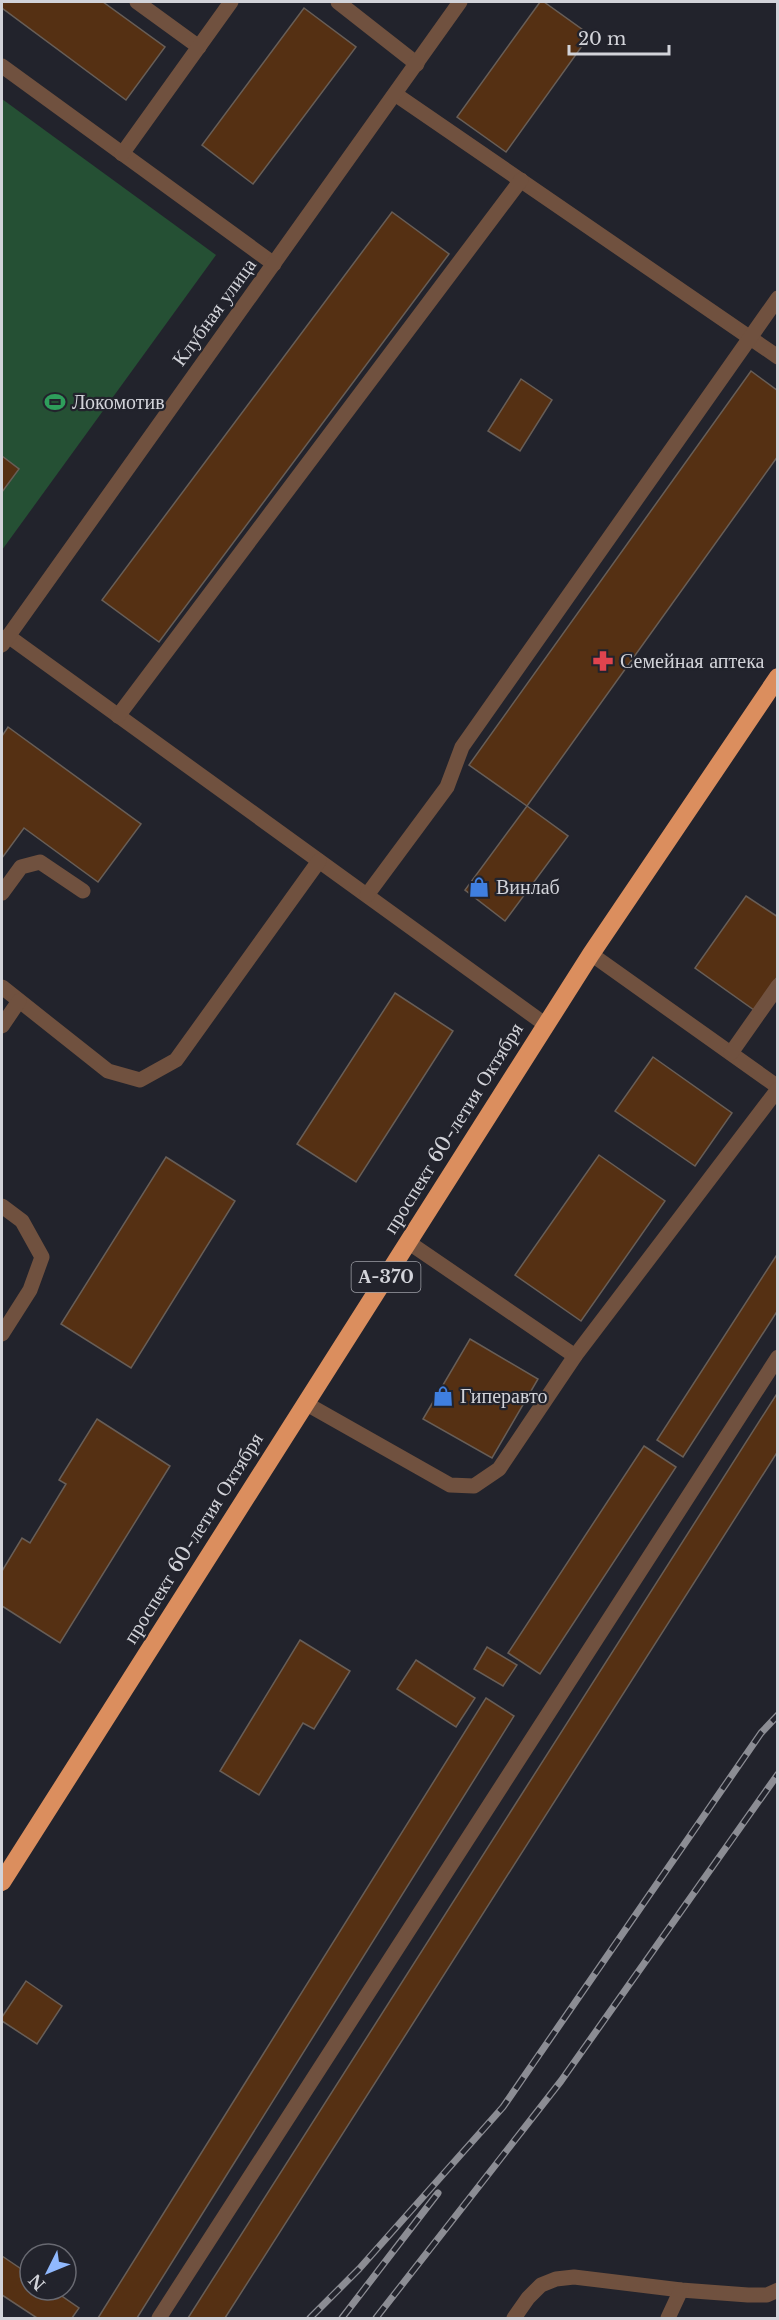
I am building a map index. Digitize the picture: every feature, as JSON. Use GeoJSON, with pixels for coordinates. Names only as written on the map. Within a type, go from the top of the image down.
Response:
{"type":"FeatureCollection","features":[{"type":"Feature","properties":{"kind":"highway","name":"проспект 60-летия Октября"},"geometry":{"type":"LineString","coordinates":[[2,1882],[591,954],[777,677]]}},
{"type":"Feature","properties":{"kind":"street"},"geometry":{"type":"LineString","coordinates":[[137,2],[199,47]]}},
{"type":"Feature","properties":{"kind":"street"},"geometry":{"type":"LineString","coordinates":[[122,154],[231,2]]}},
{"type":"Feature","properties":{"kind":"street"},"geometry":{"type":"LineString","coordinates":[[338,2],[417,63]]}},
{"type":"Feature","properties":{"kind":"street","name":"Клубная улица"},"geometry":{"type":"LineString","coordinates":[[5,641],[460,2]]}},
{"type":"Feature","properties":{"kind":"street"},"geometry":{"type":"LineString","coordinates":[[2,66],[274,264]]}},
{"type":"Feature","properties":{"kind":"street"},"geometry":{"type":"LineString","coordinates":[[395,94],[777,357]]}},
{"type":"Feature","properties":{"kind":"street"},"geometry":{"type":"LineString","coordinates":[[118,716],[521,180]]}},
{"type":"Feature","properties":{"kind":"street"},"geometry":{"type":"LineString","coordinates":[[367,895],[447,787],[462,747],[777,298]]}},
{"type":"Feature","properties":{"kind":"street"},"geometry":{"type":"LineString","coordinates":[[5,641],[118,716],[546,1024]]}},
{"type":"Feature","properties":{"kind":"street"},"geometry":{"type":"LineString","coordinates":[[2,987],[108,1071],[140,1080],[176,1060],[319,861]]}},
{"type":"Feature","properties":{"kind":"street"},"geometry":{"type":"LineString","coordinates":[[2,893],[21,867],[40,862],[83,891]]}},
{"type":"Feature","properties":{"kind":"street"},"geometry":{"type":"LineString","coordinates":[[305,1403],[450,1485],[474,1486],[499,1469],[575,1356],[777,1088],[591,954]]}},
{"type":"Feature","properties":{"kind":"street"},"geometry":{"type":"LineString","coordinates":[[731,1053],[777,986]]}},
{"type":"Feature","properties":{"kind":"street"},"geometry":{"type":"LineString","coordinates":[[2,1026],[19,1001]]}},
{"type":"Feature","properties":{"kind":"street"},"geometry":{"type":"LineString","coordinates":[[2,1206],[22,1221],[42,1257],[30,1290],[2,1334]]}},
{"type":"Feature","properties":{"kind":"street"},"geometry":{"type":"LineString","coordinates":[[408,1242],[575,1356]]}},
{"type":"Feature","properties":{"kind":"street"},"geometry":{"type":"LineString","coordinates":[[159,2319],[777,1357]]}},
{"type":"Feature","properties":{"kind":"street"},"geometry":{"type":"LineString","coordinates":[[514,2319],[528,2298],[541,2285],[556,2279],[574,2277],[681,2290],[767,2295],[777,2289]]}},
{"type":"Feature","properties":{"kind":"street"},"geometry":{"type":"LineString","coordinates":[[668,2319],[681,2290]]}},
{"type":"Feature","properties":{"kind":"green space","name":"Локомотив"},"geometry":{"type":"Polygon","coordinates":[[[2,99],[216,255],[2,550],[2,99]]]}},
{"type":"Feature","properties":{"kind":"building"},"geometry":{"type":"Polygon","coordinates":[[[2,2],[103,2],[165,47],[126,100],[2,8],[2,2]]]}},
{"type":"Feature","properties":{"kind":"building"},"geometry":{"type":"Polygon","coordinates":[[[540,2],[544,2],[590,35],[506,152],[457,117],[540,2]]]}},
{"type":"Feature","properties":{"kind":"building"},"geometry":{"type":"Polygon","coordinates":[[[304,8],[356,47],[253,184],[202,145],[304,8]]]}},
{"type":"Feature","properties":{"kind":"building"},"geometry":{"type":"Polygon","coordinates":[[[392,212],[449,254],[159,642],[102,600],[392,212]]]}},
{"type":"Feature","properties":{"kind":"building"},"geometry":{"type":"Polygon","coordinates":[[[751,371],[778,391],[778,456],[527,806],[469,765],[751,371]]]}},
{"type":"Feature","properties":{"kind":"building"},"geometry":{"type":"Polygon","coordinates":[[[521,379],[552,400],[520,451],[488,431],[521,379]]]}},
{"type":"Feature","properties":{"kind":"building"},"geometry":{"type":"Polygon","coordinates":[[[2,456],[19,469],[2,492],[2,456]]]}},
{"type":"Feature","properties":{"kind":"building"},"geometry":{"type":"Polygon","coordinates":[[[8,727],[141,824],[98,882],[24,828],[2,858],[2,736],[8,727]]]}},
{"type":"Feature","properties":{"kind":"building"},"geometry":{"type":"Polygon","coordinates":[[[527,806],[568,836],[505,921],[465,890],[527,806]]]}},
{"type":"Feature","properties":{"kind":"building"},"geometry":{"type":"Polygon","coordinates":[[[746,896],[778,917],[778,976],[754,1010],[695,968],[746,896]]]}},
{"type":"Feature","properties":{"kind":"building"},"geometry":{"type":"Polygon","coordinates":[[[395,993],[453,1031],[356,1182],[297,1144],[395,993]]]}},
{"type":"Feature","properties":{"kind":"building"},"geometry":{"type":"Polygon","coordinates":[[[653,1057],[732,1113],[695,1166],[615,1111],[653,1057]]]}},
{"type":"Feature","properties":{"kind":"building"},"geometry":{"type":"Polygon","coordinates":[[[599,1155],[665,1201],[581,1321],[515,1275],[599,1155]]]}},
{"type":"Feature","properties":{"kind":"building"},"geometry":{"type":"Polygon","coordinates":[[[166,1157],[235,1201],[131,1368],[61,1324],[166,1157]]]}},
{"type":"Feature","properties":{"kind":"building"},"geometry":{"type":"Polygon","coordinates":[[[778,1253],[778,1310],[683,1457],[657,1440],[778,1253]]]}},
{"type":"Feature","properties":{"kind":"building"},"geometry":{"type":"Polygon","coordinates":[[[470,1339],[538,1379],[492,1458],[423,1419],[470,1339]]]}},
{"type":"Feature","properties":{"kind":"building"},"geometry":{"type":"Polygon","coordinates":[[[778,1392],[778,1451],[225,2318],[188,2318],[778,1392]]]}},
{"type":"Feature","properties":{"kind":"building"},"geometry":{"type":"Polygon","coordinates":[[[97,1419],[170,1466],[60,1643],[2,1606],[2,1571],[22,1538],[30,1543],[66,1484],[59,1480],[97,1419]]]}},
{"type":"Feature","properties":{"kind":"building"},"geometry":{"type":"Polygon","coordinates":[[[644,1446],[676,1467],[540,1674],[508,1653],[644,1446]]]}},
{"type":"Feature","properties":{"kind":"building"},"geometry":{"type":"Polygon","coordinates":[[[300,1640],[350,1671],[314,1729],[303,1723],[259,1795],[220,1771],[300,1640]]]}},
{"type":"Feature","properties":{"kind":"building"},"geometry":{"type":"Polygon","coordinates":[[[487,1647],[517,1665],[503,1686],[474,1669],[487,1647]]]}},
{"type":"Feature","properties":{"kind":"building"},"geometry":{"type":"Polygon","coordinates":[[[416,1660],[475,1698],[456,1727],[397,1689],[416,1660]]]}},
{"type":"Feature","properties":{"kind":"building"},"geometry":{"type":"Polygon","coordinates":[[[486,1698],[514,1716],[137,2318],[98,2318],[486,1698]]]}},
{"type":"Feature","properties":{"kind":"building"},"geometry":{"type":"Polygon","coordinates":[[[26,1981],[62,2006],[37,2044],[2,2021],[2,2017],[26,1981]]]}},
{"type":"Feature","properties":{"kind":"building"},"geometry":{"type":"Polygon","coordinates":[[[2,2256],[18,2267],[18,2302],[70,2302],[79,2308],[72,2318],[37,2318],[2,2295],[2,2256]]]}},
{"type":"Feature","properties":{"kind":"railway"},"geometry":{"type":"LineString","coordinates":[[310,2318],[359,2269],[503,2107],[761,1733],[778,1715]]}},
{"type":"Feature","properties":{"kind":"railway"},"geometry":{"type":"LineString","coordinates":[[376,2318],[561,2081],[778,1774]]}},
{"type":"Feature","properties":{"kind":"railway"},"geometry":{"type":"LineString","coordinates":[[342,2318],[438,2193]]}},
{"type":"Feature","properties":{"kind":"place","name":"Локомотив"},"geometry":{"type":"Point","coordinates":[55,402]}},
{"type":"Feature","properties":{"kind":"place","name":"Семейная аптека"},"geometry":{"type":"Point","coordinates":[603,661]}},
{"type":"Feature","properties":{"kind":"place","name":"Винлаб"},"geometry":{"type":"Point","coordinates":[479,887]}},
{"type":"Feature","properties":{"kind":"place","name":"Гиперавто"},"geometry":{"type":"Point","coordinates":[443,1396]}}]}
